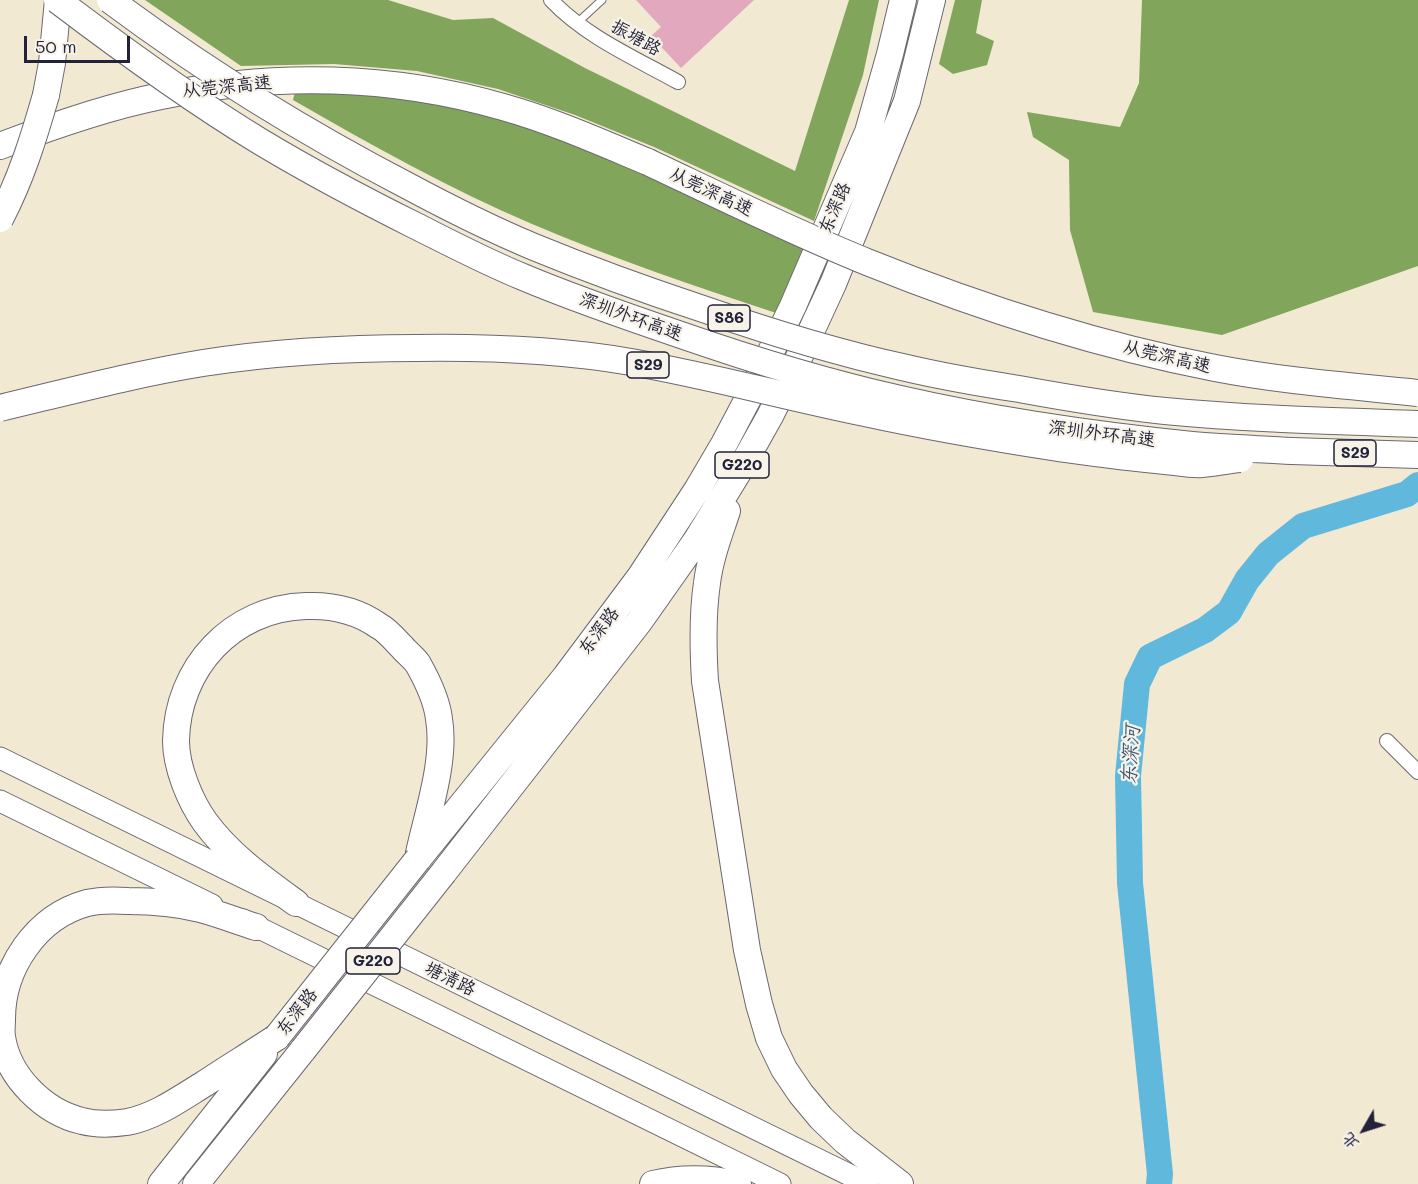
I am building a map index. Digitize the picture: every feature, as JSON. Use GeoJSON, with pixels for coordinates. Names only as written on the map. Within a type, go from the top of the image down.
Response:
{"type":"FeatureCollection","features":[{"type":"Feature","properties":{"kind":"highway"},"geometry":{"type":"LineString","coordinates":[[0,219],[19,179],[46,94],[52,63],[57,0]]}},
{"type":"Feature","properties":{"kind":"highway","name":"深圳外环高速"},"geometry":{"type":"LineString","coordinates":[[57,0],[176,87],[242,130],[302,166],[389,213],[523,277],[616,312],[758,360],[902,400],[999,419],[1096,434],[1194,445],[1292,451],[1418,454]]}},
{"type":"Feature","properties":{"kind":"highway","name":"深圳外环高速"},"geometry":{"type":"LineString","coordinates":[[110,0],[191,58],[264,106],[301,129],[407,186],[533,246],[737,321],[905,368],[1077,399],[1164,411],[1418,424]]}},
{"type":"Feature","properties":{"kind":"highway","name":"东深路"},"geometry":{"type":"LineString","coordinates":[[161,1184],[566,676],[640,577],[697,490],[752,391],[793,306],[868,132],[903,0]]}},
{"type":"Feature","properties":{"kind":"highway","name":"东深路"},"geometry":{"type":"LineString","coordinates":[[196,1184],[639,622],[696,541],[770,416],[833,284],[907,101],[932,0]]}},
{"type":"Feature","properties":{"kind":"highway","name":"从莞深高速"},"geometry":{"type":"LineString","coordinates":[[0,146],[102,111],[158,96],[221,86],[316,80],[412,87],[474,99],[563,127],[648,162],[865,261],[977,303],[1090,338],[1215,368],[1277,378],[1418,393]]}},
{"type":"Feature","properties":{"kind":"highway","name":"S29"},"geometry":{"type":"LineString","coordinates":[[0,408],[141,374],[262,354],[385,348],[507,349],[629,362],[749,386],[926,426],[1107,455],[1200,464],[1292,451]]}},
{"type":"Feature","properties":{"kind":"highway"},"geometry":{"type":"LineString","coordinates":[[742,466],[715,547],[707,582],[703,647],[705,681],[747,950],[769,1038],[784,1069],[821,1118],[845,1141],[900,1184]]}},
{"type":"Feature","properties":{"kind":"highway"},"geometry":{"type":"LineString","coordinates":[[296,903],[247,866],[216,836],[204,820],[185,784],[176,743],[182,701],[200,664],[212,648],[228,633],[273,610],[318,605],[342,609],[363,616],[381,626],[417,663],[430,689],[439,717],[441,740],[436,777],[418,859]]}},
{"type":"Feature","properties":{"kind":"highway"},"geometry":{"type":"LineString","coordinates":[[256,927],[199,909],[139,901],[111,900],[87,903],[60,914],[38,931],[20,954],[5,991],[2,1009],[2,1037],[9,1062],[23,1083],[39,1099],[60,1113],[82,1122],[106,1124],[129,1122],[177,1101],[277,1037]]}},
{"type":"Feature","properties":{"kind":"highway"},"geometry":{"type":"LineString","coordinates":[[653,1184],[677,1179],[738,1184]]}},
{"type":"Feature","properties":{"kind":"main road","name":"塘清路"},"geometry":{"type":"LineString","coordinates":[[0,758],[868,1184]]}},
{"type":"Feature","properties":{"kind":"main road"},"geometry":{"type":"LineString","coordinates":[[0,801],[780,1184]]}},
{"type":"Feature","properties":{"kind":"street","name":"振塘路"},"geometry":{"type":"LineString","coordinates":[[551,0],[576,23],[596,36],[678,82]]}},
{"type":"Feature","properties":{"kind":"street"},"geometry":{"type":"LineString","coordinates":[[1387,741],[1418,772]]}},
{"type":"Feature","properties":{"kind":"lane"},"geometry":{"type":"LineString","coordinates":[[576,23],[602,0]]}},
{"type":"Feature","properties":{"kind":"green space"},"geometry":{"type":"Polygon","coordinates":[[[145,0],[388,0],[453,20],[493,18],[585,68],[795,171],[849,0],[879,0],[863,75],[814,221],[654,147],[575,115],[498,89],[417,71],[334,64],[241,66],[145,0]]]}},
{"type":"Feature","properties":{"kind":"green space"},"geometry":{"type":"Polygon","coordinates":[[[955,0],[982,0],[976,33],[994,41],[987,65],[953,74],[939,64],[955,0]]]}},
{"type":"Feature","properties":{"kind":"green space"},"geometry":{"type":"Polygon","coordinates":[[[1142,0],[1418,0],[1418,266],[1222,335],[1093,312],[1070,230],[1069,160],[1033,137],[1027,112],[1120,127],[1139,83],[1142,0]]]}},
{"type":"Feature","properties":{"kind":"green space"},"geometry":{"type":"Polygon","coordinates":[[[295,92],[363,94],[414,99],[480,113],[528,127],[622,163],[803,248],[776,313],[623,260],[501,210],[411,166],[293,100],[295,92]]]}},
{"type":"Feature","properties":{"kind":"building"},"geometry":{"type":"Polygon","coordinates":[[[636,0],[754,0],[681,68],[651,36],[661,27],[636,0]]]}},
{"type":"Feature","properties":{"kind":"waterway","name":"东深河"},"geometry":{"type":"LineString","coordinates":[[1159,1184],[1160,1174],[1130,883],[1128,776],[1137,684],[1150,657],[1205,630],[1229,612],[1247,580],[1268,554],[1303,526],[1407,494],[1418,485]]}}]}
